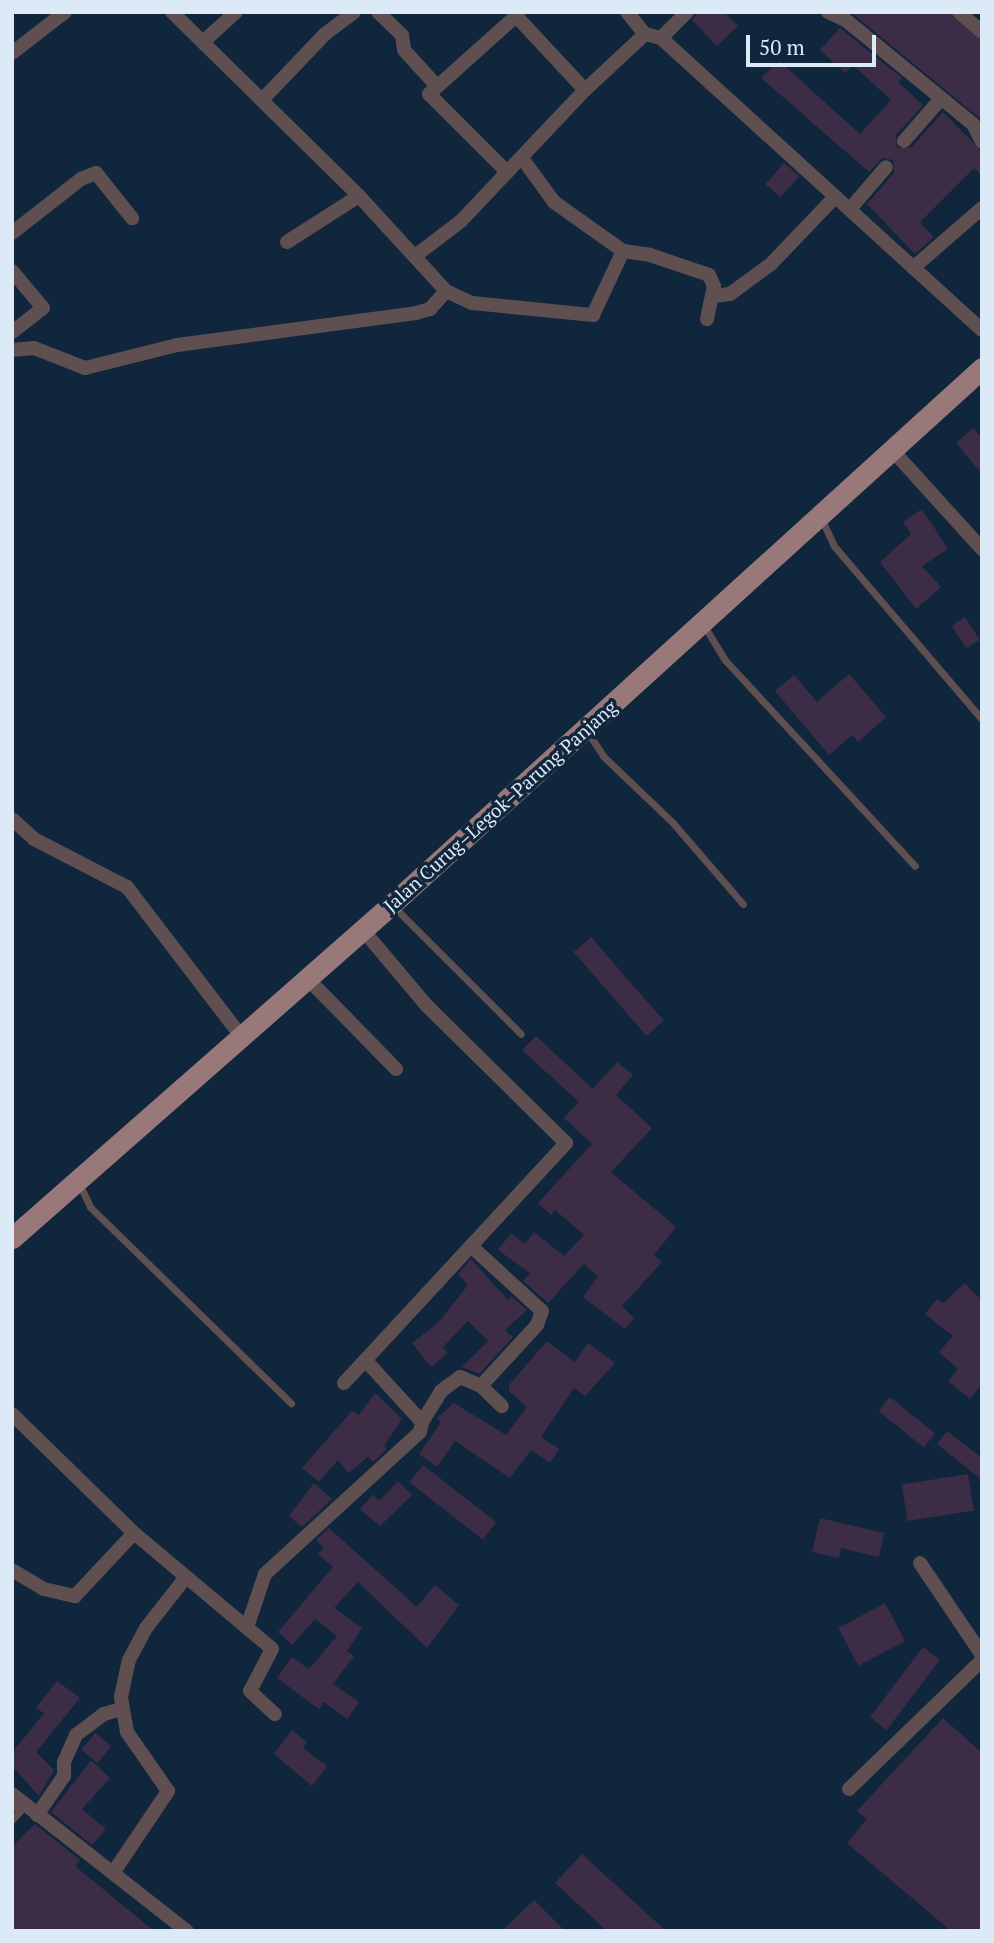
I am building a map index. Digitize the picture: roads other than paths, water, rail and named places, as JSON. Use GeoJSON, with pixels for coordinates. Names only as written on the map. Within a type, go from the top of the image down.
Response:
{"type":"FeatureCollection","features":[{"type":"Feature","properties":{"kind":"main road","name":"Jalan Curug–Legok–Parung Panjang"},"geometry":{"type":"LineString","coordinates":[[12,1238],[392,904],[585,727],[894,452],[982,368]]}},
{"type":"Feature","properties":{"kind":"street"},"geometry":{"type":"LineString","coordinates":[[12,53],[65,12]]}},
{"type":"Feature","properties":{"kind":"street"},"geometry":{"type":"LineString","coordinates":[[172,12],[359,196],[446,291],[472,303],[593,315],[622,251]]}},
{"type":"Feature","properties":{"kind":"street"},"geometry":{"type":"LineString","coordinates":[[204,41],[236,12]]}},
{"type":"Feature","properties":{"kind":"street"},"geometry":{"type":"LineString","coordinates":[[262,100],[325,34],[354,12]]}},
{"type":"Feature","properties":{"kind":"street"},"geometry":{"type":"LineString","coordinates":[[378,12],[402,35],[404,50],[436,85]]}},
{"type":"Feature","properties":{"kind":"street"},"geometry":{"type":"LineString","coordinates":[[627,12],[646,34],[661,38],[982,330]]}},
{"type":"Feature","properties":{"kind":"street"},"geometry":{"type":"LineString","coordinates":[[661,38],[687,12]]}},
{"type":"Feature","properties":{"kind":"street"},"geometry":{"type":"LineString","coordinates":[[828,12],[847,21],[939,101],[973,124],[982,142]]}},
{"type":"Feature","properties":{"kind":"street"},"geometry":{"type":"LineString","coordinates":[[959,12],[982,32]]}},
{"type":"Feature","properties":{"kind":"street"},"geometry":{"type":"LineString","coordinates":[[507,172],[429,94],[436,85],[518,14],[586,90]]}},
{"type":"Feature","properties":{"kind":"street"},"geometry":{"type":"LineString","coordinates":[[415,256],[461,221],[586,90],[646,34]]}},
{"type":"Feature","properties":{"kind":"street"},"geometry":{"type":"LineString","coordinates":[[904,141],[939,101]]}},
{"type":"Feature","properties":{"kind":"street"},"geometry":{"type":"LineString","coordinates":[[522,158],[554,202],[622,251],[650,255],[709,275],[713,279],[713,296],[707,319]]}},
{"type":"Feature","properties":{"kind":"street"},"geometry":{"type":"LineString","coordinates":[[850,209],[886,167]]}},
{"type":"Feature","properties":{"kind":"street"},"geometry":{"type":"LineString","coordinates":[[12,233],[81,179],[96,173],[132,218]]}},
{"type":"Feature","properties":{"kind":"street"},"geometry":{"type":"LineString","coordinates":[[287,242],[359,196]]}},
{"type":"Feature","properties":{"kind":"street"},"geometry":{"type":"LineString","coordinates":[[713,296],[730,294],[771,264],[834,198]]}},
{"type":"Feature","properties":{"kind":"street"},"geometry":{"type":"LineString","coordinates":[[913,268],[982,208]]}},
{"type":"Feature","properties":{"kind":"street"},"geometry":{"type":"LineString","coordinates":[[12,271],[43,308],[14,342],[44,351],[68,365],[85,368],[177,345],[416,313],[430,309],[446,291]]}},
{"type":"Feature","properties":{"kind":"street"},"geometry":{"type":"LineString","coordinates":[[894,452],[982,549]]}},
{"type":"Feature","properties":{"kind":"street"},"geometry":{"type":"LineString","coordinates":[[12,819],[34,839],[127,887],[240,1035]]}},
{"type":"Feature","properties":{"kind":"street"},"geometry":{"type":"LineString","coordinates":[[344,1383],[367,1362],[566,1143],[427,1006],[363,930]]}},
{"type":"Feature","properties":{"kind":"street"},"geometry":{"type":"LineString","coordinates":[[308,979],[396,1069]]}},
{"type":"Feature","properties":{"kind":"street"},"geometry":{"type":"LineString","coordinates":[[471,1247],[542,1311],[537,1325],[481,1386]]}},
{"type":"Feature","properties":{"kind":"street"},"geometry":{"type":"LineString","coordinates":[[367,1362],[422,1422]]}},
{"type":"Feature","properties":{"kind":"street"},"geometry":{"type":"LineString","coordinates":[[247,1627],[265,1574],[420,1432],[422,1422],[448,1383],[467,1377],[502,1406]]}},
{"type":"Feature","properties":{"kind":"street"},"geometry":{"type":"LineString","coordinates":[[12,1413],[134,1532],[272,1649],[250,1691],[275,1714]]}},
{"type":"Feature","properties":{"kind":"street"},"geometry":{"type":"LineString","coordinates":[[12,1570],[44,1589],[75,1596],[134,1532]]}},
{"type":"Feature","properties":{"kind":"street"},"geometry":{"type":"LineString","coordinates":[[849,1789],[982,1657],[920,1563]]}},
{"type":"Feature","properties":{"kind":"street"},"geometry":{"type":"LineString","coordinates":[[113,1873],[168,1791],[127,1732],[121,1709],[136,1644],[186,1577]]}},
{"type":"Feature","properties":{"kind":"street"},"geometry":{"type":"LineString","coordinates":[[37,1815],[64,1776],[64,1762],[76,1735],[104,1714],[121,1709]]}},
{"type":"Feature","properties":{"kind":"street"},"geometry":{"type":"LineString","coordinates":[[12,1794],[187,1931]]}},
{"type":"Feature","properties":{"kind":"lane"},"geometry":{"type":"LineString","coordinates":[[821,518],[834,546],[982,719]]}},
{"type":"Feature","properties":{"kind":"lane"},"geometry":{"type":"LineString","coordinates":[[703,623],[725,660],[915,866]]}},
{"type":"Feature","properties":{"kind":"lane"},"geometry":{"type":"LineString","coordinates":[[585,727],[603,757],[673,822],[743,904]]}},
{"type":"Feature","properties":{"kind":"lane"},"geometry":{"type":"LineString","coordinates":[[392,904],[522,1034]]}},
{"type":"Feature","properties":{"kind":"lane"},"geometry":{"type":"LineString","coordinates":[[78,1181],[90,1207],[290,1403]]}},
{"type":"Feature","properties":{"kind":"lane"},"geometry":{"type":"LineString","coordinates":[[12,1805],[20,1811],[12,1820]]}}]}
